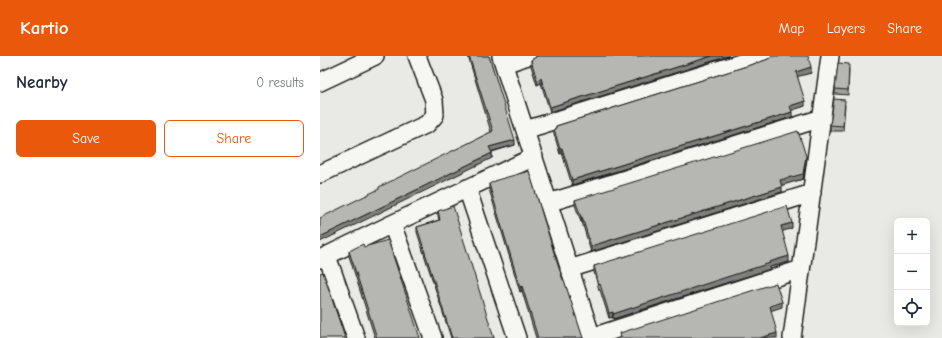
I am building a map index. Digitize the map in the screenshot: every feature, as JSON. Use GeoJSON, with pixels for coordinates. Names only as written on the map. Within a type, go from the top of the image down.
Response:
{"type":"FeatureCollection","features":[{"type":"Feature","properties":{"kind":"street"},"geometry":{"type":"LineString","coordinates":[[320,82],[375,56]]}},
{"type":"Feature","properties":{"kind":"street"},"geometry":{"type":"LineString","coordinates":[[320,174],[427,124],[435,114],[434,100],[417,56]]}},
{"type":"Feature","properties":{"kind":"street"},"geometry":{"type":"LineString","coordinates":[[528,56],[502,60],[592,337],[802,270]]}},
{"type":"Feature","properties":{"kind":"street"},"geometry":{"type":"LineString","coordinates":[[525,130],[763,56]]}},
{"type":"Feature","properties":{"kind":"street"},"geometry":{"type":"LineString","coordinates":[[792,338],[830,56]]}},
{"type":"Feature","properties":{"kind":"street"},"geometry":{"type":"LineString","coordinates":[[548,203],[822,118]]}},
{"type":"Feature","properties":{"kind":"street"},"geometry":{"type":"LineString","coordinates":[[356,338],[323,258],[534,157]]}},
{"type":"Feature","properties":{"kind":"street"},"geometry":{"type":"LineString","coordinates":[[467,188],[517,338]]}},
{"type":"Feature","properties":{"kind":"street"},"geometry":{"type":"LineString","coordinates":[[569,268],[812,193]]}},
{"type":"Feature","properties":{"kind":"street"},"geometry":{"type":"LineString","coordinates":[[392,224],[433,338]]}},
{"type":"Feature","properties":{"kind":"building"},"geometry":{"type":"Polygon","coordinates":[[[469,56],[489,56],[515,140],[489,147],[492,153],[320,237],[320,218],[493,131],[469,56]]]}},
{"type":"Feature","properties":{"kind":"building"},"geometry":{"type":"Polygon","coordinates":[[[536,56],[712,56],[550,107],[541,78],[537,80],[531,60],[536,56]]]}},
{"type":"Feature","properties":{"kind":"building"},"geometry":{"type":"Polygon","coordinates":[[[771,56],[808,56],[811,67],[796,72],[805,101],[790,106],[792,112],[572,180],[562,148],[560,149],[554,129],[556,126],[766,60],[771,56]]]}},
{"type":"Feature","properties":{"kind":"building"},"geometry":{"type":"Polygon","coordinates":[[[838,63],[849,64],[848,90],[835,89],[838,63]]]}},
{"type":"Feature","properties":{"kind":"building"},"geometry":{"type":"Polygon","coordinates":[[[834,99],[845,100],[843,126],[830,125],[834,99]]]}},
{"type":"Feature","properties":{"kind":"building"},"geometry":{"type":"Polygon","coordinates":[[[798,131],[806,156],[803,174],[780,180],[782,187],[591,246],[575,200],[798,131]]]}},
{"type":"Feature","properties":{"kind":"building"},"geometry":{"type":"Polygon","coordinates":[[[529,171],[556,259],[583,338],[538,338],[522,286],[520,287],[489,184],[497,180],[529,171]]]}},
{"type":"Feature","properties":{"kind":"building"},"geometry":{"type":"Polygon","coordinates":[[[453,206],[494,338],[452,338],[417,227],[440,220],[438,211],[453,206]]]}},
{"type":"Feature","properties":{"kind":"building"},"geometry":{"type":"Polygon","coordinates":[[[787,206],[792,223],[781,226],[789,256],[613,314],[613,312],[609,313],[594,266],[787,206]]]}},
{"type":"Feature","properties":{"kind":"building"},"geometry":{"type":"Polygon","coordinates":[[[388,240],[420,338],[377,338],[349,251],[363,244],[364,247],[388,240]]]}},
{"type":"Feature","properties":{"kind":"building"},"geometry":{"type":"Polygon","coordinates":[[[323,272],[345,338],[320,338],[320,273],[323,272]]]}},
{"type":"Feature","properties":{"kind":"building"},"geometry":{"type":"Polygon","coordinates":[[[776,283],[782,302],[770,306],[777,333],[760,338],[621,338],[620,333],[776,283]]]}}]}
